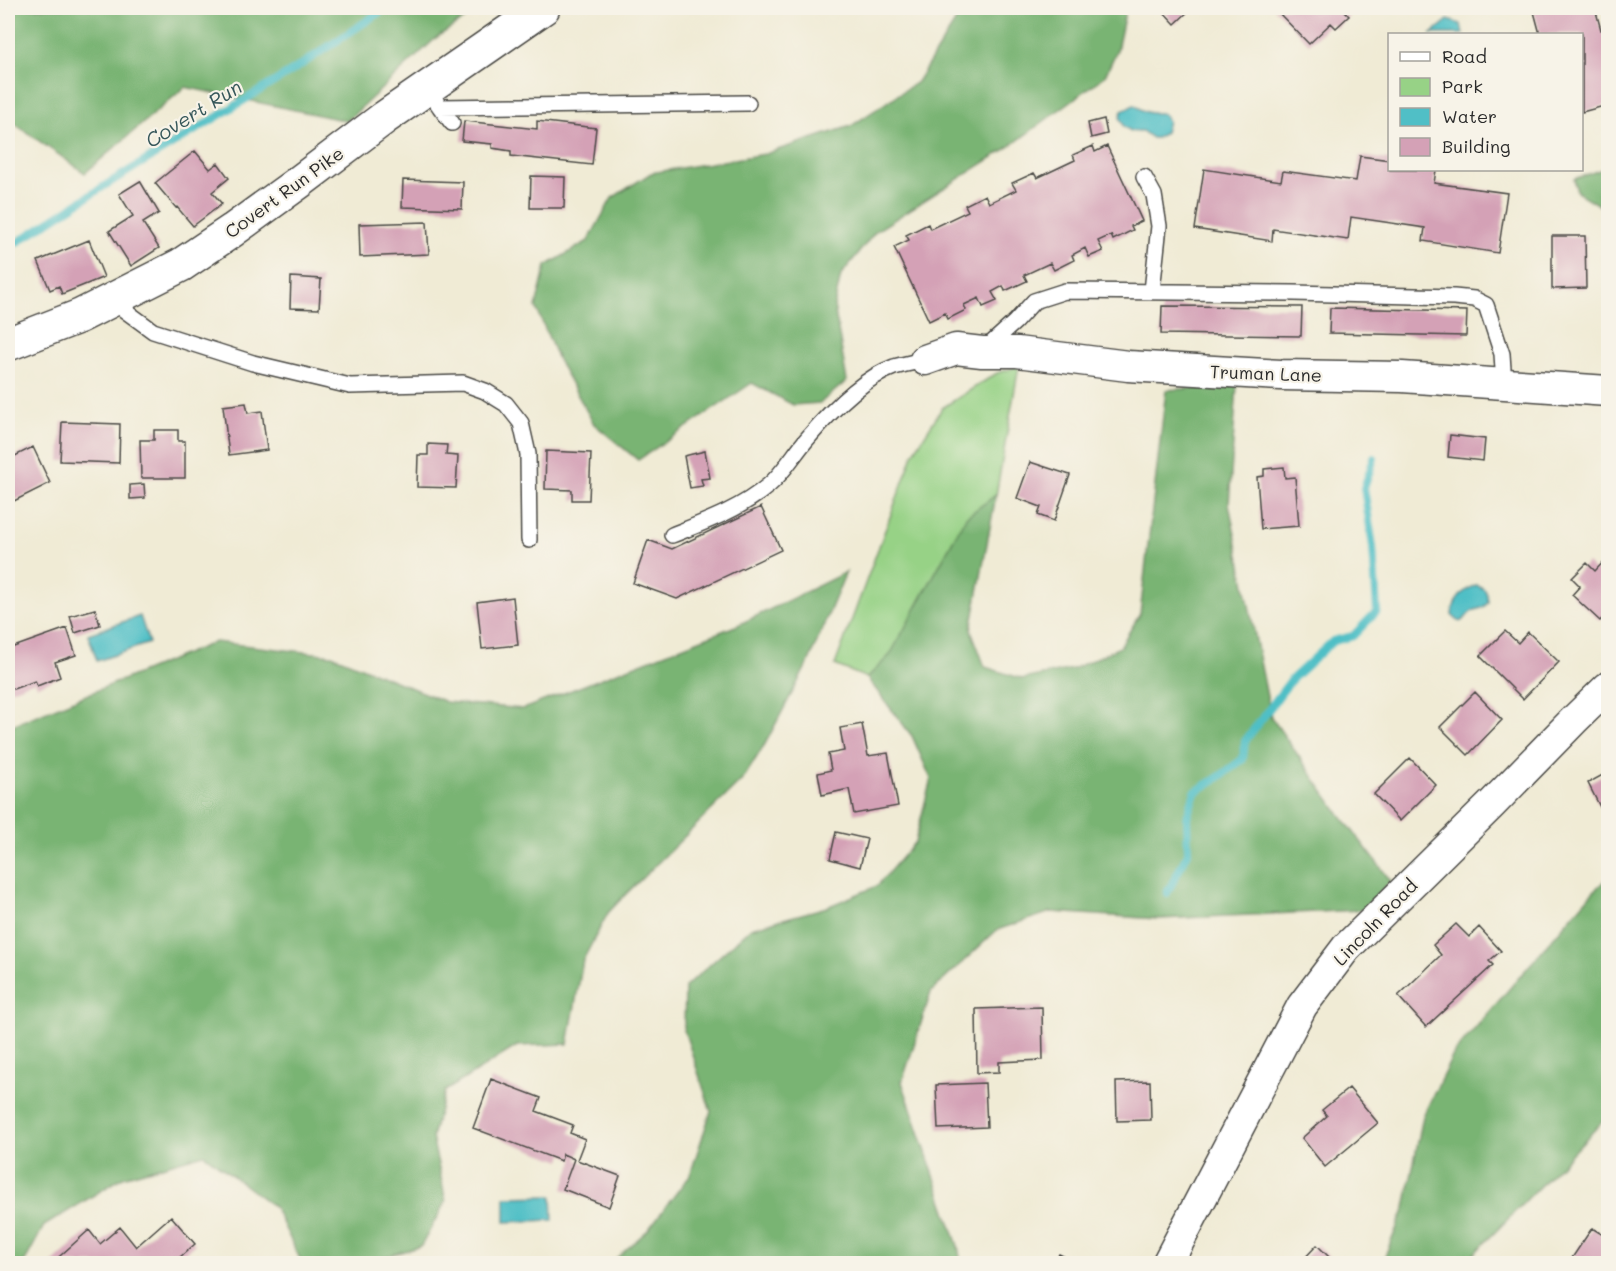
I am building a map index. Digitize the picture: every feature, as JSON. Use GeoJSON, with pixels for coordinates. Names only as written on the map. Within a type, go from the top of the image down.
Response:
{"type":"FeatureCollection","features":[{"type":"Feature","properties":{"kind":"street","name":"Covert Run Pike"},"geometry":{"type":"LineString","coordinates":[[8,344],[112,302],[181,265],[384,118],[433,98],[543,8]]}},
{"type":"Feature","properties":{"kind":"street","name":"Truman Lane"},"geometry":{"type":"LineString","coordinates":[[925,360],[956,349],[1017,352],[1128,366],[1281,375],[1402,377],[1608,391]]}},
{"type":"Feature","properties":{"kind":"street","name":"Lincoln Road"},"geometry":{"type":"LineString","coordinates":[[1167,1263],[1302,1006],[1346,948],[1608,687]]}},
{"type":"Feature","properties":{"kind":"lane"},"geometry":{"type":"LineString","coordinates":[[433,98],[748,103]]}},
{"type":"Feature","properties":{"kind":"lane"},"geometry":{"type":"LineString","coordinates":[[433,98],[452,123]]}},
{"type":"Feature","properties":{"kind":"lane"},"geometry":{"type":"LineString","coordinates":[[1144,177],[1154,195],[1159,226],[1152,291]]}},
{"type":"Feature","properties":{"kind":"lane"},"geometry":{"type":"LineString","coordinates":[[982,352],[1034,301],[1065,291],[1293,293],[1474,299],[1486,305],[1502,354],[1504,384]]}},
{"type":"Feature","properties":{"kind":"lane"},"geometry":{"type":"LineString","coordinates":[[112,302],[153,331],[253,363],[350,386],[463,383],[485,390],[506,404],[521,423],[528,454],[529,540]]}},
{"type":"Feature","properties":{"kind":"lane"},"geometry":{"type":"LineString","coordinates":[[672,535],[714,518],[752,498],[770,484],[838,405],[869,380],[893,367],[925,360]]}},
{"type":"Feature","properties":{"kind":"green space"},"geometry":{"type":"Polygon","coordinates":[[[8,8],[481,8],[437,37],[347,121],[185,87],[85,173],[8,119],[8,8]]]}},
{"type":"Feature","properties":{"kind":"green space"},"geometry":{"type":"Polygon","coordinates":[[[964,8],[1126,8],[1117,50],[1105,76],[1009,147],[876,231],[841,275],[834,306],[847,381],[820,403],[793,405],[752,383],[638,460],[594,424],[558,360],[536,307],[546,266],[588,241],[612,198],[651,173],[765,154],[851,126],[917,82],[964,8]]]}},
{"type":"Feature","properties":{"kind":"green space"},"geometry":{"type":"Polygon","coordinates":[[[1608,167],[1608,211],[1577,192],[1574,179],[1608,167]]]}},
{"type":"Feature","properties":{"kind":"green space"},"geometry":{"type":"Polygon","coordinates":[[[1019,366],[996,495],[966,517],[890,656],[867,678],[835,665],[914,452],[942,408],[997,373],[1019,366]]]}},
{"type":"Feature","properties":{"kind":"green space"},"geometry":{"type":"Polygon","coordinates":[[[1237,385],[1229,504],[1271,717],[1336,809],[1391,881],[1363,910],[1158,919],[1051,912],[997,930],[931,992],[902,1082],[958,1246],[961,1263],[610,1264],[648,1230],[690,1175],[711,1111],[684,1030],[685,987],[751,928],[827,907],[877,886],[915,842],[931,779],[912,736],[867,678],[890,655],[966,517],[996,495],[971,630],[985,667],[1023,679],[1073,669],[1120,647],[1140,614],[1166,390],[1237,385]]]}},
{"type":"Feature","properties":{"kind":"green space"},"geometry":{"type":"Polygon","coordinates":[[[846,572],[809,661],[765,744],[743,779],[608,913],[583,960],[568,1044],[517,1046],[445,1091],[432,1137],[446,1201],[421,1246],[364,1263],[302,1263],[275,1208],[204,1154],[123,1177],[44,1226],[24,1263],[8,1263],[8,727],[215,642],[332,655],[446,702],[523,709],[738,625],[846,572]]]}},
{"type":"Feature","properties":{"kind":"green space"},"geometry":{"type":"Polygon","coordinates":[[[1608,877],[1608,1116],[1465,1263],[1382,1263],[1405,1208],[1423,1116],[1454,1053],[1608,877]]]}},
{"type":"Feature","properties":{"kind":"water"},"geometry":{"type":"Polygon","coordinates":[[[1448,20],[1461,24],[1463,33],[1432,33],[1448,20]]]}},
{"type":"Feature","properties":{"kind":"water"},"geometry":{"type":"Polygon","coordinates":[[[1134,105],[1148,113],[1162,114],[1168,121],[1165,132],[1157,138],[1152,138],[1142,131],[1131,131],[1124,127],[1120,117],[1122,111],[1134,105]]]}},
{"type":"Feature","properties":{"kind":"water"},"geometry":{"type":"Polygon","coordinates":[[[1476,585],[1485,591],[1488,602],[1484,607],[1471,612],[1461,622],[1452,615],[1454,605],[1463,593],[1476,585]]]}},
{"type":"Feature","properties":{"kind":"water"},"geometry":{"type":"Polygon","coordinates":[[[140,616],[149,643],[97,661],[88,634],[140,616]]]}},
{"type":"Feature","properties":{"kind":"water"},"geometry":{"type":"Polygon","coordinates":[[[552,1196],[553,1220],[505,1222],[505,1197],[552,1196]]]}},
{"type":"Feature","properties":{"kind":"building"},"geometry":{"type":"Polygon","coordinates":[[[1160,8],[1192,8],[1175,24],[1160,8]]]}},
{"type":"Feature","properties":{"kind":"building"},"geometry":{"type":"Polygon","coordinates":[[[1274,8],[1345,8],[1343,10],[1349,16],[1336,28],[1331,23],[1309,44],[1274,8]]]}},
{"type":"Feature","properties":{"kind":"building"},"geometry":{"type":"Polygon","coordinates":[[[1533,8],[1595,8],[1601,30],[1606,28],[1608,38],[1608,45],[1605,46],[1608,53],[1608,105],[1583,112],[1583,33],[1540,33],[1533,8]]]}},
{"type":"Feature","properties":{"kind":"building"},"geometry":{"type":"Polygon","coordinates":[[[1104,119],[1107,134],[1091,138],[1088,123],[1104,119]]]}},
{"type":"Feature","properties":{"kind":"building"},"geometry":{"type":"Polygon","coordinates":[[[464,121],[537,129],[537,121],[596,128],[592,165],[511,156],[511,151],[492,148],[492,144],[462,141],[464,121]]]}},
{"type":"Feature","properties":{"kind":"building"},"geometry":{"type":"Polygon","coordinates":[[[1093,146],[1095,152],[1107,146],[1142,221],[1131,226],[1133,230],[1113,240],[1111,235],[1098,241],[1103,251],[1089,257],[1085,248],[1072,255],[1074,260],[1054,270],[1050,263],[1024,275],[1027,281],[1005,291],[1003,286],[992,292],[997,301],[983,307],[979,298],[964,305],[966,310],[948,319],[945,313],[929,321],[894,247],[909,240],[906,235],[928,224],[930,229],[968,211],[965,205],[985,195],[989,203],[1016,190],[1012,183],[1034,173],[1037,178],[1075,160],[1073,155],[1093,146]]]}},
{"type":"Feature","properties":{"kind":"building"},"geometry":{"type":"Polygon","coordinates":[[[195,151],[210,169],[218,163],[229,178],[212,192],[222,204],[193,226],[155,183],[195,151]]]}},
{"type":"Feature","properties":{"kind":"building"},"geometry":{"type":"Polygon","coordinates":[[[1360,156],[1388,160],[1388,171],[1436,171],[1434,183],[1507,193],[1498,253],[1423,241],[1425,228],[1351,217],[1348,240],[1273,229],[1272,241],[1195,229],[1204,169],[1281,181],[1283,171],[1356,181],[1360,156]]]}},
{"type":"Feature","properties":{"kind":"building"},"geometry":{"type":"Polygon","coordinates":[[[531,176],[565,177],[564,208],[530,208],[531,176]]]}},
{"type":"Feature","properties":{"kind":"building"},"geometry":{"type":"Polygon","coordinates":[[[403,180],[463,182],[462,209],[402,207],[403,180]]]}},
{"type":"Feature","properties":{"kind":"building"},"geometry":{"type":"Polygon","coordinates":[[[140,181],[159,213],[143,223],[159,248],[131,266],[109,231],[133,216],[119,194],[140,181]]]}},
{"type":"Feature","properties":{"kind":"building"},"geometry":{"type":"Polygon","coordinates":[[[427,222],[429,254],[360,257],[359,224],[427,222]]]}},
{"type":"Feature","properties":{"kind":"building"},"geometry":{"type":"Polygon","coordinates":[[[1552,236],[1585,236],[1586,288],[1552,289],[1552,236]]]}},
{"type":"Feature","properties":{"kind":"building"},"geometry":{"type":"Polygon","coordinates":[[[89,240],[104,277],[62,294],[59,286],[50,290],[38,261],[89,240]]]}},
{"type":"Feature","properties":{"kind":"building"},"geometry":{"type":"Polygon","coordinates":[[[291,277],[321,279],[319,309],[290,308],[291,277]]]}},
{"type":"Feature","properties":{"kind":"building"},"geometry":{"type":"Polygon","coordinates":[[[1162,306],[1302,307],[1301,336],[1161,334],[1162,306]]]}},
{"type":"Feature","properties":{"kind":"building"},"geometry":{"type":"Polygon","coordinates":[[[1330,308],[1467,311],[1466,336],[1329,333],[1330,308]]]}},
{"type":"Feature","properties":{"kind":"building"},"geometry":{"type":"Polygon","coordinates":[[[246,403],[248,413],[262,411],[267,450],[229,455],[223,406],[246,403]]]}},
{"type":"Feature","properties":{"kind":"building"},"geometry":{"type":"Polygon","coordinates":[[[62,422],[120,424],[119,463],[60,461],[62,422]]]}},
{"type":"Feature","properties":{"kind":"building"},"geometry":{"type":"Polygon","coordinates":[[[154,430],[178,430],[178,441],[185,441],[185,478],[141,478],[140,440],[154,440],[154,430]]]}},
{"type":"Feature","properties":{"kind":"building"},"geometry":{"type":"Polygon","coordinates":[[[1450,435],[1485,439],[1483,461],[1448,457],[1450,435]]]}},
{"type":"Feature","properties":{"kind":"building"},"geometry":{"type":"Polygon","coordinates":[[[428,444],[447,445],[446,455],[458,456],[456,488],[417,487],[418,455],[428,455],[428,444]]]}},
{"type":"Feature","properties":{"kind":"building"},"geometry":{"type":"Polygon","coordinates":[[[33,447],[50,483],[8,504],[8,455],[9,459],[33,447]]]}},
{"type":"Feature","properties":{"kind":"building"},"geometry":{"type":"Polygon","coordinates":[[[546,451],[591,453],[589,500],[572,500],[572,490],[545,489],[546,451]]]}},
{"type":"Feature","properties":{"kind":"building"},"geometry":{"type":"Polygon","coordinates":[[[705,451],[710,478],[701,479],[703,486],[690,488],[684,456],[705,451]]]}},
{"type":"Feature","properties":{"kind":"building"},"geometry":{"type":"Polygon","coordinates":[[[1030,462],[1070,475],[1054,521],[1038,515],[1041,507],[1017,498],[1030,462]]]}},
{"type":"Feature","properties":{"kind":"building"},"geometry":{"type":"Polygon","coordinates":[[[1284,467],[1285,478],[1295,477],[1299,526],[1261,529],[1257,477],[1264,476],[1264,469],[1284,467]]]}},
{"type":"Feature","properties":{"kind":"building"},"geometry":{"type":"Polygon","coordinates":[[[144,484],[145,498],[130,499],[130,485],[144,484]]]}},
{"type":"Feature","properties":{"kind":"building"},"geometry":{"type":"Polygon","coordinates":[[[761,507],[781,550],[677,599],[633,583],[648,540],[672,549],[761,507]]]}},
{"type":"Feature","properties":{"kind":"building"},"geometry":{"type":"Polygon","coordinates":[[[1608,557],[1608,612],[1600,621],[1572,595],[1580,586],[1572,578],[1587,563],[1595,571],[1608,557]]]}},
{"type":"Feature","properties":{"kind":"building"},"geometry":{"type":"Polygon","coordinates":[[[513,597],[518,645],[482,649],[477,602],[513,597]]]}},
{"type":"Feature","properties":{"kind":"building"},"geometry":{"type":"Polygon","coordinates":[[[95,609],[100,625],[75,633],[70,616],[95,609]]]}},
{"type":"Feature","properties":{"kind":"building"},"geometry":{"type":"Polygon","coordinates":[[[67,628],[76,655],[55,662],[60,677],[37,686],[35,681],[8,691],[8,649],[67,628]]]}},
{"type":"Feature","properties":{"kind":"building"},"geometry":{"type":"Polygon","coordinates":[[[1505,631],[1518,643],[1528,632],[1559,662],[1523,699],[1480,656],[1505,631]]]}},
{"type":"Feature","properties":{"kind":"building"},"geometry":{"type":"Polygon","coordinates":[[[1475,692],[1502,720],[1468,755],[1440,727],[1475,692]]]}},
{"type":"Feature","properties":{"kind":"building"},"geometry":{"type":"Polygon","coordinates":[[[862,724],[868,756],[888,753],[898,806],[854,814],[849,789],[822,795],[818,773],[831,770],[828,754],[844,751],[840,728],[862,724]]]}},
{"type":"Feature","properties":{"kind":"building"},"geometry":{"type":"Polygon","coordinates":[[[1410,758],[1436,785],[1400,821],[1374,794],[1410,758]]]}},
{"type":"Feature","properties":{"kind":"building"},"geometry":{"type":"Polygon","coordinates":[[[1608,772],[1608,815],[1605,817],[1588,783],[1608,772]]]}},
{"type":"Feature","properties":{"kind":"building"},"geometry":{"type":"Polygon","coordinates":[[[836,832],[867,839],[860,867],[830,859],[836,832]]]}},
{"type":"Feature","properties":{"kind":"building"},"geometry":{"type":"Polygon","coordinates":[[[1456,924],[1469,937],[1479,927],[1501,951],[1489,961],[1493,965],[1426,1027],[1398,996],[1441,955],[1433,945],[1456,924]]]}},
{"type":"Feature","properties":{"kind":"building"},"geometry":{"type":"Polygon","coordinates":[[[1042,1007],[1043,1060],[999,1062],[999,1072],[977,1073],[976,1009],[1042,1007]]]}},
{"type":"Feature","properties":{"kind":"building"},"geometry":{"type":"Polygon","coordinates":[[[491,1079],[541,1098],[536,1111],[573,1125],[570,1133],[585,1139],[577,1160],[620,1176],[609,1207],[563,1189],[574,1159],[563,1154],[561,1161],[473,1128],[491,1079]]]}},
{"type":"Feature","properties":{"kind":"building"},"geometry":{"type":"Polygon","coordinates":[[[1150,1081],[1151,1120],[1117,1121],[1116,1082],[1150,1081]]]}},
{"type":"Feature","properties":{"kind":"building"},"geometry":{"type":"Polygon","coordinates":[[[985,1083],[987,1127],[938,1129],[936,1085],[985,1083]]]}},
{"type":"Feature","properties":{"kind":"building"},"geometry":{"type":"Polygon","coordinates":[[[1349,1088],[1378,1123],[1325,1167],[1302,1138],[1327,1116],[1322,1110],[1349,1088]]]}},
{"type":"Feature","properties":{"kind":"building"},"geometry":{"type":"Polygon","coordinates":[[[171,1216],[195,1244],[172,1264],[51,1264],[89,1230],[100,1244],[120,1227],[136,1247],[171,1216]]]}},
{"type":"Feature","properties":{"kind":"building"},"geometry":{"type":"Polygon","coordinates":[[[1592,1228],[1608,1238],[1608,1264],[1568,1264],[1592,1228]]]}},
{"type":"Feature","properties":{"kind":"building"},"geometry":{"type":"Polygon","coordinates":[[[1317,1245],[1336,1264],[1299,1264],[1317,1245]]]}},
{"type":"Feature","properties":{"kind":"building"},"geometry":{"type":"Polygon","coordinates":[[[1059,1254],[1079,1264],[1054,1264],[1059,1254]]]}},
{"type":"Feature","properties":{"kind":"waterway","name":"Covert Run"},"geometry":{"type":"LineString","coordinates":[[16,243],[292,71],[386,8]]}},
{"type":"Feature","properties":{"kind":"waterway"},"geometry":{"type":"LineString","coordinates":[[1167,893],[1188,853],[1187,817],[1195,792],[1243,759],[1245,741],[1291,680],[1333,641],[1353,636],[1377,611],[1373,547],[1364,488],[1374,458]]}}]}
